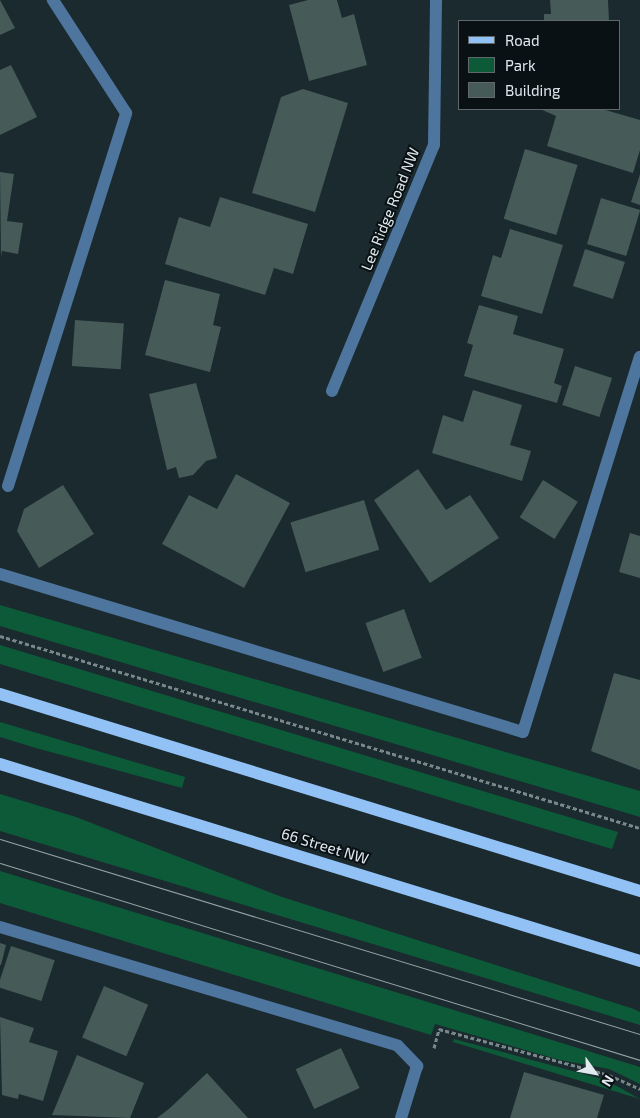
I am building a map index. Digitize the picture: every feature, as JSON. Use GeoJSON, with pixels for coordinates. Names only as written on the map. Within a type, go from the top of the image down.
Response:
{"type":"FeatureCollection","features":[{"type":"Feature","properties":{"kind":"main road"},"geometry":{"type":"LineString","coordinates":[[0,694],[640,890]]}},
{"type":"Feature","properties":{"kind":"main road","name":"66 Street NW"},"geometry":{"type":"LineString","coordinates":[[0,764],[640,961]]}},
{"type":"Feature","properties":{"kind":"street"},"geometry":{"type":"LineString","coordinates":[[8,486],[126,113],[53,0]]}},
{"type":"Feature","properties":{"kind":"street","name":"Lee Ridge Road NW"},"geometry":{"type":"LineString","coordinates":[[332,391],[434,144],[436,0]]}},
{"type":"Feature","properties":{"kind":"street"},"geometry":{"type":"LineString","coordinates":[[0,574],[523,732],[640,357]]}},
{"type":"Feature","properties":{"kind":"street"},"geometry":{"type":"LineString","coordinates":[[0,927],[398,1046],[417,1066],[401,1118]]}},
{"type":"Feature","properties":{"kind":"path"},"geometry":{"type":"LineString","coordinates":[[0,636],[640,828]]}},
{"type":"Feature","properties":{"kind":"path"},"geometry":{"type":"LineString","coordinates":[[417,1066],[433,1053],[439,1030],[609,1075],[640,1090]]}},
{"type":"Feature","properties":{"kind":"green space"},"geometry":{"type":"Polygon","coordinates":[[[0,605],[640,791],[640,817],[0,626],[0,605]]]}},
{"type":"Feature","properties":{"kind":"green space"},"geometry":{"type":"Polygon","coordinates":[[[0,645],[618,832],[612,849],[459,803],[0,664],[0,645]]]}},
{"type":"Feature","properties":{"kind":"green space"},"geometry":{"type":"Polygon","coordinates":[[[0,722],[185,777],[182,788],[0,737],[0,722]]]}},
{"type":"Feature","properties":{"kind":"green space"},"geometry":{"type":"Polygon","coordinates":[[[0,794],[76,817],[282,897],[634,1009],[640,1012],[640,1025],[0,831],[0,794]]]}},
{"type":"Feature","properties":{"kind":"green space"},"geometry":{"type":"Polygon","coordinates":[[[0,871],[640,1067],[640,1084],[609,1069],[560,1060],[435,1024],[431,1035],[0,903],[0,871]]]}},
{"type":"Feature","properties":{"kind":"green space"},"geometry":{"type":"Polygon","coordinates":[[[454,1039],[606,1080],[640,1099],[453,1042],[454,1039]]]}},
{"type":"Feature","properties":{"kind":"building"},"geometry":{"type":"Polygon","coordinates":[[[0,0],[15,28],[0,35],[0,0]]]}},
{"type":"Feature","properties":{"kind":"building"},"geometry":{"type":"Polygon","coordinates":[[[308,0],[337,0],[342,18],[354,14],[367,65],[309,81],[289,5],[308,0]]]}},
{"type":"Feature","properties":{"kind":"building"},"geometry":{"type":"Polygon","coordinates":[[[550,0],[608,0],[609,20],[544,20],[544,14],[551,14],[550,0]]]}},
{"type":"Feature","properties":{"kind":"building"},"geometry":{"type":"Polygon","coordinates":[[[11,65],[37,117],[0,135],[0,70],[11,65]]]}},
{"type":"Feature","properties":{"kind":"building"},"geometry":{"type":"Polygon","coordinates":[[[303,89],[348,103],[315,212],[252,193],[281,97],[303,89]]]}},
{"type":"Feature","properties":{"kind":"building"},"geometry":{"type":"Polygon","coordinates":[[[542,110],[605,110],[640,120],[640,150],[633,173],[547,146],[556,116],[542,110]]]}},
{"type":"Feature","properties":{"kind":"building"},"geometry":{"type":"Polygon","coordinates":[[[525,149],[578,165],[556,235],[504,219],[525,149]]]}},
{"type":"Feature","properties":{"kind":"building"},"geometry":{"type":"Polygon","coordinates":[[[0,172],[14,174],[7,221],[23,223],[18,254],[2,251],[1,257],[0,172]]]}},
{"type":"Feature","properties":{"kind":"building"},"geometry":{"type":"Polygon","coordinates":[[[640,174],[640,205],[631,202],[640,174]]]}},
{"type":"Feature","properties":{"kind":"building"},"geometry":{"type":"Polygon","coordinates":[[[220,197],[308,224],[293,274],[274,268],[265,295],[165,264],[179,217],[210,227],[220,197]]]}},
{"type":"Feature","properties":{"kind":"building"},"geometry":{"type":"Polygon","coordinates":[[[601,198],[640,210],[626,256],[587,244],[601,198]]]}},
{"type":"Feature","properties":{"kind":"building"},"geometry":{"type":"Polygon","coordinates":[[[510,229],[563,245],[542,314],[481,296],[493,255],[501,258],[510,229]]]}},
{"type":"Feature","properties":{"kind":"building"},"geometry":{"type":"Polygon","coordinates":[[[585,249],[625,262],[613,299],[573,286],[585,249]]]}},
{"type":"Feature","properties":{"kind":"building"},"geometry":{"type":"Polygon","coordinates":[[[165,280],[220,294],[213,325],[221,327],[210,372],[145,355],[165,280]]]}},
{"type":"Feature","properties":{"kind":"building"},"geometry":{"type":"Polygon","coordinates":[[[479,305],[518,316],[513,334],[564,349],[554,383],[562,386],[557,403],[464,376],[473,345],[467,343],[479,305]]]}},
{"type":"Feature","properties":{"kind":"building"},"geometry":{"type":"Polygon","coordinates":[[[75,320],[124,323],[121,369],[72,366],[75,320]]]}},
{"type":"Feature","properties":{"kind":"building"},"geometry":{"type":"Polygon","coordinates":[[[575,366],[612,378],[599,417],[562,405],[575,366]]]}},
{"type":"Feature","properties":{"kind":"building"},"geometry":{"type":"Polygon","coordinates":[[[196,383],[217,458],[206,461],[193,475],[179,478],[176,467],[167,470],[149,394],[196,383]]]}},
{"type":"Feature","properties":{"kind":"building"},"geometry":{"type":"Polygon","coordinates":[[[473,390],[522,405],[510,445],[531,451],[522,481],[432,453],[443,415],[463,422],[473,390]]]}},
{"type":"Feature","properties":{"kind":"building"},"geometry":{"type":"Polygon","coordinates":[[[418,469],[446,510],[470,495],[499,538],[430,583],[374,500],[418,469]]]}},
{"type":"Feature","properties":{"kind":"building"},"geometry":{"type":"Polygon","coordinates":[[[236,474],[290,503],[244,588],[162,544],[189,495],[217,509],[236,474]]]}},
{"type":"Feature","properties":{"kind":"building"},"geometry":{"type":"Polygon","coordinates":[[[543,480],[578,502],[554,539],[520,517],[543,480]]]}},
{"type":"Feature","properties":{"kind":"building"},"geometry":{"type":"Polygon","coordinates":[[[63,485],[94,534],[39,568],[17,531],[24,509],[63,485]]]}},
{"type":"Feature","properties":{"kind":"building"},"geometry":{"type":"Polygon","coordinates":[[[364,500],[379,550],[306,572],[290,523],[364,500]]]}},
{"type":"Feature","properties":{"kind":"building"},"geometry":{"type":"Polygon","coordinates":[[[630,533],[640,536],[640,578],[619,572],[630,533]]]}},
{"type":"Feature","properties":{"kind":"building"},"geometry":{"type":"Polygon","coordinates":[[[404,609],[422,658],[383,672],[365,623],[404,609]]]}},
{"type":"Feature","properties":{"kind":"building"},"geometry":{"type":"Polygon","coordinates":[[[614,673],[640,680],[640,770],[591,751],[614,673]]]}},
{"type":"Feature","properties":{"kind":"building"},"geometry":{"type":"Polygon","coordinates":[[[0,943],[6,945],[1,965],[0,965],[0,943]]]}},
{"type":"Feature","properties":{"kind":"building"},"geometry":{"type":"Polygon","coordinates":[[[11,946],[55,960],[41,1001],[0,988],[0,980],[11,946]]]}},
{"type":"Feature","properties":{"kind":"building"},"geometry":{"type":"Polygon","coordinates":[[[104,986],[148,1005],[126,1056],[82,1038],[104,986]]]}},
{"type":"Feature","properties":{"kind":"building"},"geometry":{"type":"Polygon","coordinates":[[[0,1017],[34,1028],[29,1042],[58,1051],[43,1101],[19,1094],[18,1099],[2,1095],[0,1017]]]}},
{"type":"Feature","properties":{"kind":"building"},"geometry":{"type":"Polygon","coordinates":[[[341,1048],[360,1088],[314,1109],[296,1069],[341,1048]]]}},
{"type":"Feature","properties":{"kind":"building"},"geometry":{"type":"Polygon","coordinates":[[[77,1055],[144,1083],[130,1118],[52,1115],[77,1055]]]}},
{"type":"Feature","properties":{"kind":"building"},"geometry":{"type":"Polygon","coordinates":[[[524,1072],[604,1095],[597,1118],[510,1118],[524,1072]]]}},
{"type":"Feature","properties":{"kind":"building"},"geometry":{"type":"Polygon","coordinates":[[[207,1073],[248,1118],[157,1118],[170,1108],[207,1073]]]}},
{"type":"Feature","properties":{"kind":"tram line"},"geometry":{"type":"LineString","coordinates":[[0,839],[640,1034]]}},
{"type":"Feature","properties":{"kind":"tram line"},"geometry":{"type":"LineString","coordinates":[[0,863],[640,1060]]}}]}
